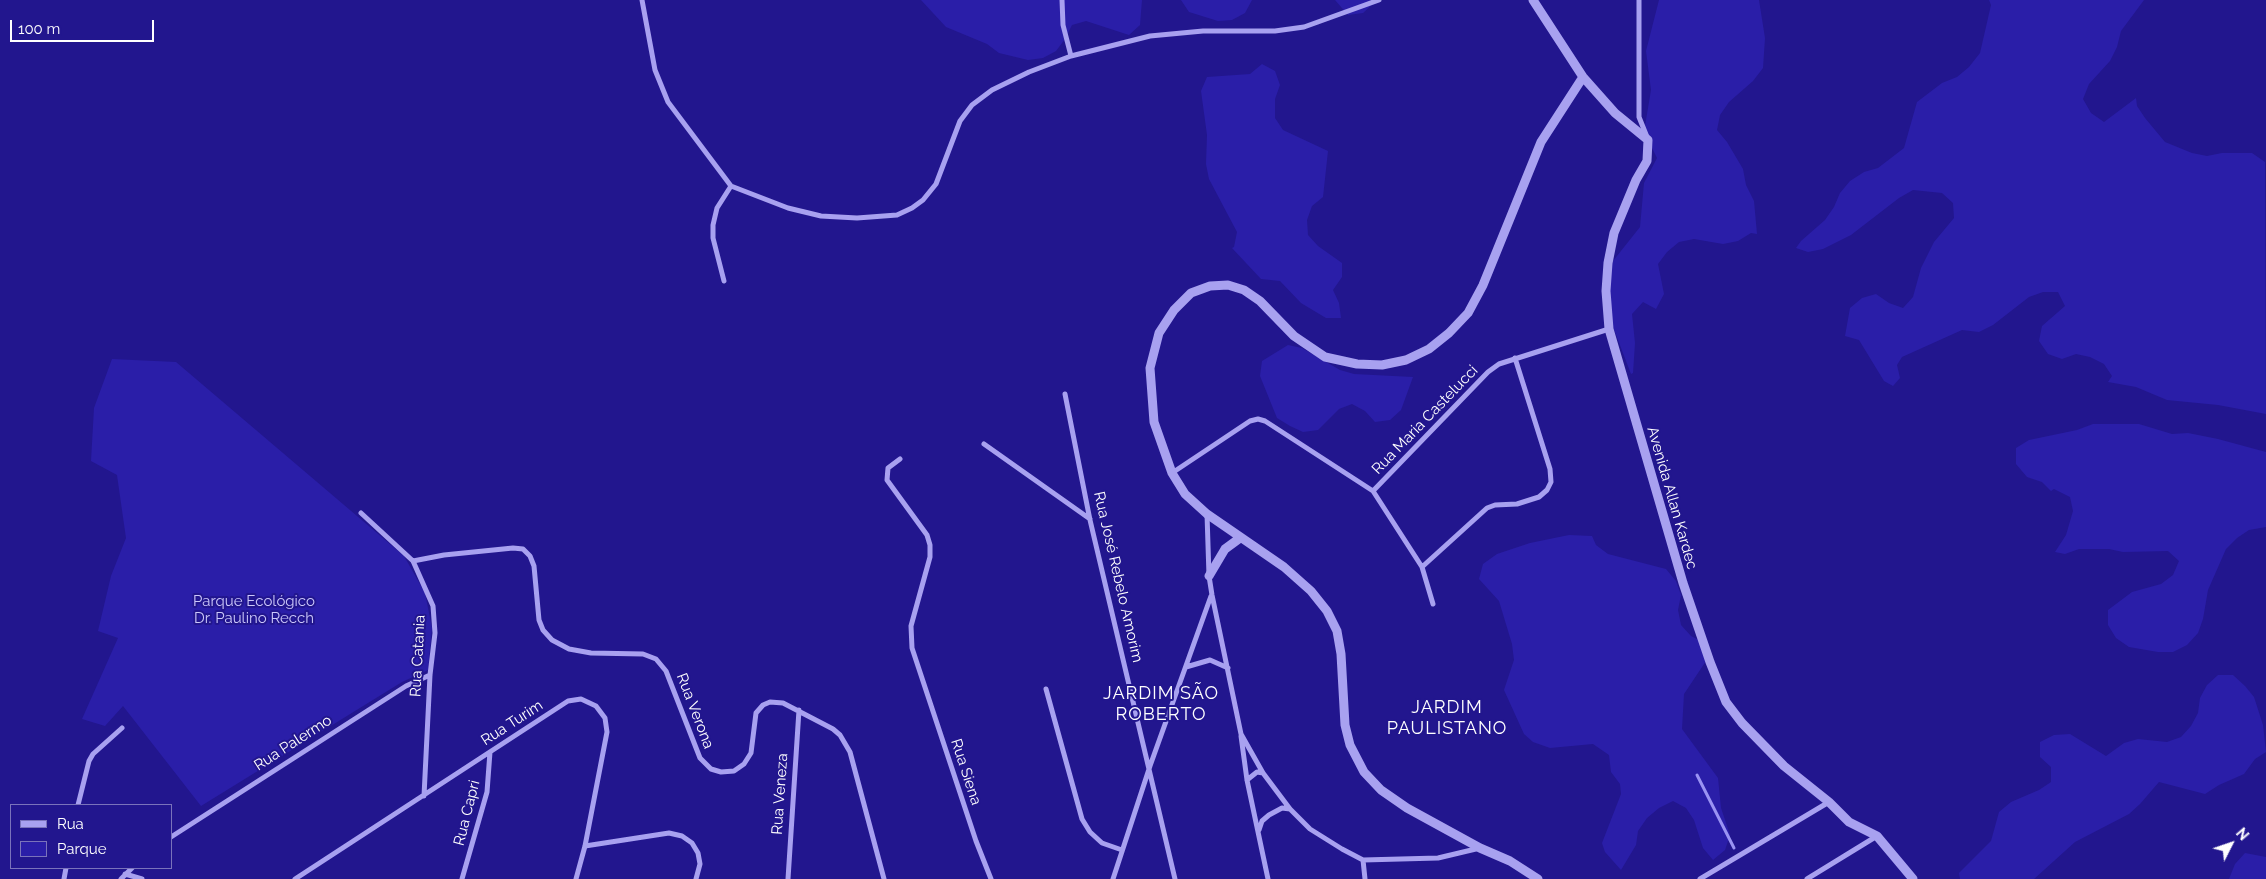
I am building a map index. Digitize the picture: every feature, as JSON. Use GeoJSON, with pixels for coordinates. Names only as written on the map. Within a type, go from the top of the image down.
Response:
{"type":"FeatureCollection","features":[{"type":"Feature","properties":{"kind":"street"},"geometry":{"type":"LineString","coordinates":[[642,0],[655,70],[668,102],[731,186],[788,208],[821,216],[857,218],[897,215],[923,200],[936,184],[960,120],[972,106],[992,90],[1030,72],[1071,56],[1150,36],[1203,31],[1275,31],[1304,27],[1379,0]]}},
{"type":"Feature","properties":{"kind":"street"},"geometry":{"type":"LineString","coordinates":[[1062,0],[1063,25],[1071,56]]}},
{"type":"Feature","properties":{"kind":"street"},"geometry":{"type":"LineString","coordinates":[[1533,0],[1583,77],[1615,113],[1648,140]]}},
{"type":"Feature","properties":{"kind":"street"},"geometry":{"type":"LineString","coordinates":[[1640,0],[1639,117],[1648,140]]}},
{"type":"Feature","properties":{"kind":"street"},"geometry":{"type":"LineString","coordinates":[[1538,879],[1510,861],[1480,848],[1387,795],[1364,772],[1350,746],[1346,732],[1342,654],[1337,631],[1327,611],[1311,591],[1284,567],[1207,514],[1186,494],[1172,473],[1154,422],[1150,368],[1159,333],[1174,310],[1191,293],[1210,286],[1228,285],[1244,290],[1260,301],[1294,336],[1325,357],[1357,364],[1382,364],[1406,360],[1429,349],[1449,334],[1468,313],[1483,285],[1541,142],[1583,77]]}},
{"type":"Feature","properties":{"kind":"street","name":"Avenida Allan Kardec"},"geometry":{"type":"LineString","coordinates":[[1648,140],[1646,161],[1614,233],[1608,263],[1606,291],[1609,329],[1683,583],[1726,702],[1742,723],[1784,766],[1829,802],[1849,822],[1877,836]]}},
{"type":"Feature","properties":{"kind":"street"},"geometry":{"type":"LineString","coordinates":[[724,281],[713,238],[713,225],[717,208],[731,186]]}},
{"type":"Feature","properties":{"kind":"street","name":"Rua Maria Castelucci"},"geometry":{"type":"LineString","coordinates":[[1373,491],[1488,372],[1499,364],[1609,329]]}},
{"type":"Feature","properties":{"kind":"street"},"geometry":{"type":"LineString","coordinates":[[1422,567],[1487,508],[1495,505],[1516,504],[1539,497],[1547,490],[1551,482],[1550,469],[1515,358]]}},
{"type":"Feature","properties":{"kind":"street","name":"Rua José Rebelo Amorim"},"geometry":{"type":"LineString","coordinates":[[1065,394],[1090,520],[1150,766],[1175,879]]}},
{"type":"Feature","properties":{"kind":"street"},"geometry":{"type":"LineString","coordinates":[[1172,473],[1250,421],[1258,419],[1265,421],[1373,491],[1422,567],[1433,604]]}},
{"type":"Feature","properties":{"kind":"street"},"geometry":{"type":"LineString","coordinates":[[984,444],[1090,520]]}},
{"type":"Feature","properties":{"kind":"street","name":"Rua Siena"},"geometry":{"type":"LineString","coordinates":[[900,459],[888,468],[887,480],[926,535],[930,545],[930,558],[911,626],[912,648],[976,841],[991,879]]}},
{"type":"Feature","properties":{"kind":"street","name":"Rua Catania"},"geometry":{"type":"LineString","coordinates":[[361,514],[412,561],[433,606],[435,633],[430,676],[424,796]]}},
{"type":"Feature","properties":{"kind":"street"},"geometry":{"type":"LineString","coordinates":[[1207,514],[1209,576],[1212,596],[1241,734],[1246,780],[1259,831],[1268,879]]}},
{"type":"Feature","properties":{"kind":"street"},"geometry":{"type":"LineString","coordinates":[[1209,576],[1225,549],[1240,538]]}},
{"type":"Feature","properties":{"kind":"street","name":"Rua Verona"},"geometry":{"type":"LineString","coordinates":[[412,561],[444,555],[513,548],[523,549],[530,556],[534,566],[540,620],[543,630],[552,640],[569,648],[591,653],[643,654],[656,659],[666,671],[700,758],[711,770],[721,772],[734,771],[744,764],[751,753],[756,714],[763,705],[770,702],[783,703],[833,729],[845,742],[850,752],[884,879]]}},
{"type":"Feature","properties":{"kind":"street"},"geometry":{"type":"LineString","coordinates":[[1113,879],[1150,766],[1212,596]]}},
{"type":"Feature","properties":{"kind":"street"},"geometry":{"type":"LineString","coordinates":[[1186,666],[1210,660],[1228,668]]}},
{"type":"Feature","properties":{"kind":"street","name":"Rua Palermo"},"geometry":{"type":"LineString","coordinates":[[172,835],[406,686],[430,676]]}},
{"type":"Feature","properties":{"kind":"street"},"geometry":{"type":"LineString","coordinates":[[1046,689],[1082,819],[1090,832],[1102,843],[1122,850]]}},
{"type":"Feature","properties":{"kind":"street","name":"Rua Turim"},"geometry":{"type":"LineString","coordinates":[[295,879],[568,701],[581,699],[596,706],[604,718],[607,732],[576,879]]}},
{"type":"Feature","properties":{"kind":"street","name":"Rua Veneza"},"geometry":{"type":"LineString","coordinates":[[788,879],[798,710]]}},
{"type":"Feature","properties":{"kind":"street"},"geometry":{"type":"LineString","coordinates":[[78,804],[88,761],[93,754],[122,728]]}},
{"type":"Feature","properties":{"kind":"street"},"geometry":{"type":"LineString","coordinates":[[1241,734],[1263,773],[1290,809],[1310,829],[1342,850],[1363,860],[1438,858],[1480,848]]}},
{"type":"Feature","properties":{"kind":"street","name":"Rua Capri"},"geometry":{"type":"LineString","coordinates":[[462,879],[487,792],[490,752]]}},
{"type":"Feature","properties":{"kind":"street"},"geometry":{"type":"LineString","coordinates":[[1246,780],[1257,772],[1263,773]]}},
{"type":"Feature","properties":{"kind":"street"},"geometry":{"type":"LineString","coordinates":[[1700,879],[1829,802]]}},
{"type":"Feature","properties":{"kind":"street"},"geometry":{"type":"LineString","coordinates":[[1259,831],[1262,821],[1269,815],[1282,808],[1290,809]]}},
{"type":"Feature","properties":{"kind":"street"},"geometry":{"type":"LineString","coordinates":[[584,846],[669,833],[682,836],[692,843],[698,854],[700,864],[696,879]]}},
{"type":"Feature","properties":{"kind":"street"},"geometry":{"type":"LineString","coordinates":[[1807,879],[1877,836],[1913,879]]}},
{"type":"Feature","properties":{"kind":"street"},"geometry":{"type":"LineString","coordinates":[[1363,860],[1364,879]]}},
{"type":"Feature","properties":{"kind":"street"},"geometry":{"type":"LineString","coordinates":[[121,879],[131,869]]}},
{"type":"Feature","properties":{"kind":"street"},"geometry":{"type":"LineString","coordinates":[[125,874],[142,879]]}},
{"type":"Feature","properties":{"kind":"green space"},"geometry":{"type":"Polygon","coordinates":[[[921,0],[1142,0],[1140,25],[1129,35],[1086,21],[1072,25],[1056,51],[1043,58],[1028,60],[999,53],[987,44],[946,27],[921,0]]]}},
{"type":"Feature","properties":{"kind":"green space"},"geometry":{"type":"Polygon","coordinates":[[[1181,0],[1252,0],[1245,13],[1232,20],[1218,21],[1189,12],[1181,0]]]}},
{"type":"Feature","properties":{"kind":"green space"},"geometry":{"type":"Polygon","coordinates":[[[1335,0],[1377,0],[1363,13],[1348,15],[1335,0]]]}},
{"type":"Feature","properties":{"kind":"green space"},"geometry":{"type":"Polygon","coordinates":[[[1659,0],[1759,0],[1765,38],[1763,68],[1753,81],[1729,102],[1720,115],[1717,130],[1727,142],[1743,169],[1746,185],[1754,201],[1757,234],[1751,233],[1738,241],[1723,244],[1694,239],[1679,242],[1667,252],[1658,264],[1664,294],[1656,309],[1643,302],[1632,314],[1635,343],[1633,373],[1631,374],[1608,314],[1606,279],[1613,261],[1640,227],[1644,183],[1657,158],[1644,132],[1651,90],[1646,51],[1659,0]]]}},
{"type":"Feature","properties":{"kind":"green space"},"geometry":{"type":"Polygon","coordinates":[[[1989,0],[2144,0],[2121,31],[2117,47],[2110,61],[2089,84],[2083,99],[2091,113],[2104,122],[2136,98],[2137,106],[2165,142],[2192,153],[2207,156],[2222,153],[2252,153],[2265,162],[2266,414],[2218,405],[2167,400],[2136,387],[2108,382],[2112,376],[2104,364],[2090,357],[2076,354],[2062,359],[2048,354],[2039,341],[2042,326],[2065,306],[2058,292],[2043,292],[2029,297],[1993,325],[1979,332],[1962,330],[1902,357],[1897,365],[1900,378],[1893,386],[1884,381],[1859,340],[1845,336],[1850,308],[1862,298],[1876,294],[1889,303],[1903,308],[1913,297],[1921,268],[1934,242],[1954,218],[1953,203],[1942,193],[1913,190],[1899,198],[1851,235],[1823,249],[1808,252],[1796,248],[1801,241],[1825,220],[1834,207],[1840,193],[1850,181],[1864,172],[1878,168],[1904,148],[1917,102],[1942,83],[1957,77],[1969,67],[1980,53],[1991,5],[1989,0]]]}},
{"type":"Feature","properties":{"kind":"green space"},"geometry":{"type":"Polygon","coordinates":[[[1262,64],[1275,71],[1280,85],[1275,99],[1275,118],[1283,130],[1328,151],[1323,197],[1312,206],[1307,220],[1308,235],[1318,246],[1342,263],[1342,277],[1333,290],[1339,303],[1341,318],[1326,318],[1301,303],[1280,281],[1261,279],[1232,248],[1234,247],[1237,232],[1209,179],[1206,164],[1207,135],[1201,91],[1207,77],[1250,74],[1262,64]]]}},
{"type":"Feature","properties":{"kind":"green space"},"geometry":{"type":"Polygon","coordinates":[[[1288,345],[1302,348],[1340,370],[1354,374],[1413,377],[1401,410],[1390,420],[1375,422],[1365,411],[1352,404],[1339,409],[1318,430],[1303,432],[1290,426],[1277,418],[1260,376],[1262,361],[1288,345]]]}},
{"type":"Feature","properties":{"kind":"green space","name":"Parque Ecológico Dr. Paulino Recch"},"geometry":{"type":"Polygon","coordinates":[[[112,359],[176,362],[404,556],[425,593],[432,628],[428,670],[402,682],[201,806],[123,706],[105,726],[82,719],[118,638],[98,631],[111,576],[126,538],[117,475],[91,461],[94,408],[112,359]]]}},
{"type":"Feature","properties":{"kind":"green space"},"geometry":{"type":"Polygon","coordinates":[[[2093,424],[2139,424],[2172,434],[2188,433],[2266,452],[2266,527],[2249,530],[2226,549],[2208,590],[2203,619],[2198,633],[2187,645],[2173,652],[2158,652],[2129,647],[2116,638],[2108,625],[2108,610],[2132,592],[2161,584],[2173,575],[2179,561],[2168,551],[2123,552],[2109,549],[2079,549],[2065,554],[2055,552],[2066,535],[2073,511],[2070,497],[2054,489],[2051,491],[2042,482],[2027,477],[2016,464],[2016,448],[2029,440],[2077,430],[2093,424]]]}},
{"type":"Feature","properties":{"kind":"green space"},"geometry":{"type":"Polygon","coordinates":[[[1569,535],[1592,536],[1596,545],[1608,554],[1666,569],[1676,581],[1681,595],[1678,610],[1681,625],[1691,636],[1705,643],[1708,658],[1684,694],[1682,729],[1718,778],[1721,808],[1730,835],[1725,850],[1713,860],[1703,848],[1694,820],[1686,808],[1673,801],[1659,808],[1647,818],[1638,831],[1636,845],[1621,870],[1605,852],[1602,843],[1621,794],[1620,784],[1611,772],[1609,755],[1593,744],[1550,748],[1533,742],[1524,734],[1504,690],[1514,660],[1512,644],[1499,601],[1479,579],[1483,564],[1497,554],[1530,543],[1569,535]]]}},
{"type":"Feature","properties":{"kind":"green space"},"geometry":{"type":"Polygon","coordinates":[[[2218,675],[2233,675],[2245,686],[2254,697],[2263,725],[2266,752],[2255,759],[2244,774],[2219,785],[2205,794],[2159,782],[2129,814],[2075,842],[2034,879],[1960,879],[1959,873],[1991,841],[1999,812],[2011,802],[2039,790],[2051,782],[2051,767],[2040,757],[2040,742],[2054,735],[2070,734],[2106,756],[2124,743],[2138,739],[2167,742],[2181,737],[2191,726],[2198,713],[2200,698],[2207,685],[2218,675]]]}},
{"type":"Feature","properties":{"kind":"green space"},"geometry":{"type":"Polygon","coordinates":[[[2245,853],[2266,857],[2266,879],[2229,879],[2235,864],[2245,853]]]}},
{"type":"Feature","properties":{"kind":"waterway"},"geometry":{"type":"LineString","coordinates":[[1697,775],[1734,848]]}},
{"type":"Feature","properties":{"kind":"district","name":"JARDIM SÃO ROBERTO"},"geometry":{"type":"Point","coordinates":[1161,704]}},
{"type":"Feature","properties":{"kind":"district","name":"JARDIM PAULISTANO"},"geometry":{"type":"Point","coordinates":[1447,718]}}]}
